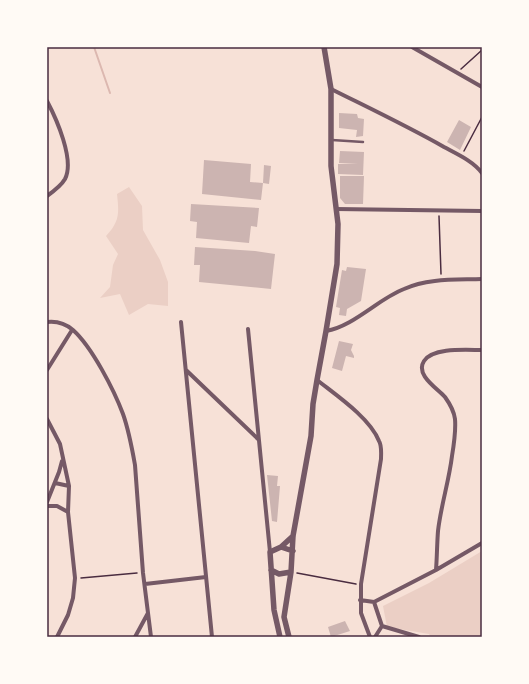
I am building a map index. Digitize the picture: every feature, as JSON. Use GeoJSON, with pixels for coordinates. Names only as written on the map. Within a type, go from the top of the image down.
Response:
{"type":"FeatureCollection","features":[{"type":"Feature","properties":{"kind":"street"},"geometry":{"type":"LineString","coordinates":[[289,637],[284,616],[291,572],[293,536],[311,436],[317,380],[337,264],[338,240],[331,166],[331,89],[324,47]]}},
{"type":"Feature","properties":{"kind":"street"},"geometry":{"type":"LineString","coordinates":[[412,47],[482,87]]}},
{"type":"Feature","properties":{"kind":"street"},"geometry":{"type":"LineString","coordinates":[[331,89],[404,125],[461,156],[477,167],[482,173]]}},
{"type":"Feature","properties":{"kind":"street"},"geometry":{"type":"LineString","coordinates":[[47,101],[61,130],[67,157],[68,170],[66,178],[58,188],[47,196]]}},
{"type":"Feature","properties":{"kind":"street"},"geometry":{"type":"LineString","coordinates":[[336,209],[482,211]]}},
{"type":"Feature","properties":{"kind":"street"},"geometry":{"type":"LineString","coordinates":[[326,331],[334,330],[347,323],[402,289],[417,284],[441,280],[482,279]]}},
{"type":"Feature","properties":{"kind":"street"},"geometry":{"type":"LineString","coordinates":[[47,322],[63,324],[72,330],[82,341],[104,376],[123,414],[128,430],[135,465],[143,573],[151,637]]}},
{"type":"Feature","properties":{"kind":"street"},"geometry":{"type":"LineString","coordinates":[[181,322],[212,637]]}},
{"type":"Feature","properties":{"kind":"street"},"geometry":{"type":"LineString","coordinates":[[248,329],[270,552],[274,610],[280,637]]}},
{"type":"Feature","properties":{"kind":"street"},"geometry":{"type":"LineString","coordinates":[[47,370],[72,330]]}},
{"type":"Feature","properties":{"kind":"street"},"geometry":{"type":"LineString","coordinates":[[436,570],[438,530],[454,446],[455,421],[454,412],[450,403],[424,376],[422,369],[423,362],[428,356],[436,353],[446,351],[482,350]]}},
{"type":"Feature","properties":{"kind":"street"},"geometry":{"type":"LineString","coordinates":[[186,370],[258,440]]}},
{"type":"Feature","properties":{"kind":"street"},"geometry":{"type":"LineString","coordinates":[[317,380],[337,395],[363,419],[374,431],[380,442],[381,459],[361,584],[360,600],[361,613],[370,637]]}},
{"type":"Feature","properties":{"kind":"street"},"geometry":{"type":"LineString","coordinates":[[47,419],[60,444],[69,486],[68,512],[75,578],[73,598],[68,615],[57,637]]}},
{"type":"Feature","properties":{"kind":"street"},"geometry":{"type":"LineString","coordinates":[[47,502],[61,466],[62,457]]}},
{"type":"Feature","properties":{"kind":"street"},"geometry":{"type":"LineString","coordinates":[[55,483],[69,486]]}},
{"type":"Feature","properties":{"kind":"street"},"geometry":{"type":"LineString","coordinates":[[47,506],[57,506],[68,512]]}},
{"type":"Feature","properties":{"kind":"street"},"geometry":{"type":"LineString","coordinates":[[270,552],[281,546],[293,536]]}},
{"type":"Feature","properties":{"kind":"street"},"geometry":{"type":"LineString","coordinates":[[360,600],[374,602],[436,570],[482,543]]}},
{"type":"Feature","properties":{"kind":"street"},"geometry":{"type":"LineString","coordinates":[[281,546],[293,551]]}},
{"type":"Feature","properties":{"kind":"street"},"geometry":{"type":"LineString","coordinates":[[271,570],[279,574],[291,572]]}},
{"type":"Feature","properties":{"kind":"street"},"geometry":{"type":"LineString","coordinates":[[145,584],[206,577]]}},
{"type":"Feature","properties":{"kind":"street"},"geometry":{"type":"LineString","coordinates":[[374,602],[382,626]]}},
{"type":"Feature","properties":{"kind":"street"},"geometry":{"type":"LineString","coordinates":[[135,637],[148,613]]}},
{"type":"Feature","properties":{"kind":"street"},"geometry":{"type":"LineString","coordinates":[[375,637],[382,626]]}},
{"type":"Feature","properties":{"kind":"street"},"geometry":{"type":"LineString","coordinates":[[382,626],[419,637]]}},
{"type":"Feature","properties":{"kind":"lane"},"geometry":{"type":"LineString","coordinates":[[332,140],[363,142]]}},
{"type":"Feature","properties":{"kind":"path"},"geometry":{"type":"LineString","coordinates":[[456,73],[482,50]]}},
{"type":"Feature","properties":{"kind":"path"},"geometry":{"type":"LineString","coordinates":[[461,156],[482,117]]}},
{"type":"Feature","properties":{"kind":"path"},"geometry":{"type":"LineString","coordinates":[[439,210],[441,280]]}},
{"type":"Feature","properties":{"kind":"path"},"geometry":{"type":"LineString","coordinates":[[291,572],[361,584]]}},
{"type":"Feature","properties":{"kind":"path"},"geometry":{"type":"LineString","coordinates":[[75,578],[143,573]]}},
{"type":"Feature","properties":{"kind":"shaded area"},"geometry":{"type":"Polygon","coordinates":[[[129,187],[142,206],[143,230],[160,260],[168,282],[168,306],[148,304],[129,315],[120,294],[100,298],[110,287],[113,265],[118,254],[106,236],[114,226],[118,216],[117,194],[129,187]]]}},
{"type":"Feature","properties":{"kind":"shaded area"},"geometry":{"type":"Polygon","coordinates":[[[482,551],[482,637],[431,637],[429,634],[387,627],[383,606],[429,583],[482,551]]]}},
{"type":"Feature","properties":{"kind":"building"},"geometry":{"type":"Polygon","coordinates":[[[339,113],[357,114],[358,118],[364,119],[363,136],[356,137],[357,130],[339,128],[339,113]]]}},
{"type":"Feature","properties":{"kind":"building"},"geometry":{"type":"Polygon","coordinates":[[[459,120],[471,127],[460,150],[447,142],[459,120]]]}},
{"type":"Feature","properties":{"kind":"building"},"geometry":{"type":"Polygon","coordinates":[[[340,151],[364,152],[363,175],[338,174],[338,164],[358,164],[339,163],[340,151]]]}},
{"type":"Feature","properties":{"kind":"building"},"geometry":{"type":"Polygon","coordinates":[[[204,160],[251,164],[250,182],[263,183],[261,200],[202,194],[204,160]]]}},
{"type":"Feature","properties":{"kind":"building"},"geometry":{"type":"Polygon","coordinates":[[[264,165],[271,166],[269,184],[263,183],[264,165]]]}},
{"type":"Feature","properties":{"kind":"building"},"geometry":{"type":"Polygon","coordinates":[[[340,176],[364,176],[363,204],[345,204],[340,198],[340,176]]]}},
{"type":"Feature","properties":{"kind":"building"},"geometry":{"type":"Polygon","coordinates":[[[191,204],[259,208],[257,227],[251,226],[249,243],[196,238],[197,222],[190,221],[191,204]]]}},
{"type":"Feature","properties":{"kind":"building"},"geometry":{"type":"Polygon","coordinates":[[[195,247],[255,251],[275,254],[271,289],[199,282],[200,265],[194,265],[195,247]]]}},
{"type":"Feature","properties":{"kind":"building"},"geometry":{"type":"Polygon","coordinates":[[[347,267],[366,269],[361,301],[347,309],[346,316],[339,315],[340,308],[336,307],[342,270],[346,271],[347,267]]]}},
{"type":"Feature","properties":{"kind":"building"},"geometry":{"type":"Polygon","coordinates":[[[339,341],[353,344],[351,350],[354,358],[346,356],[342,371],[332,368],[339,341]]]}},
{"type":"Feature","properties":{"kind":"building"},"geometry":{"type":"Polygon","coordinates":[[[267,475],[278,476],[277,486],[280,486],[277,522],[272,521],[267,475]]]}},
{"type":"Feature","properties":{"kind":"building"},"geometry":{"type":"Polygon","coordinates":[[[345,621],[350,631],[331,637],[328,627],[345,621]]]}},
{"type":"Feature","properties":{"kind":"waterway"},"geometry":{"type":"LineString","coordinates":[[94,47],[110,93]]}}]}
